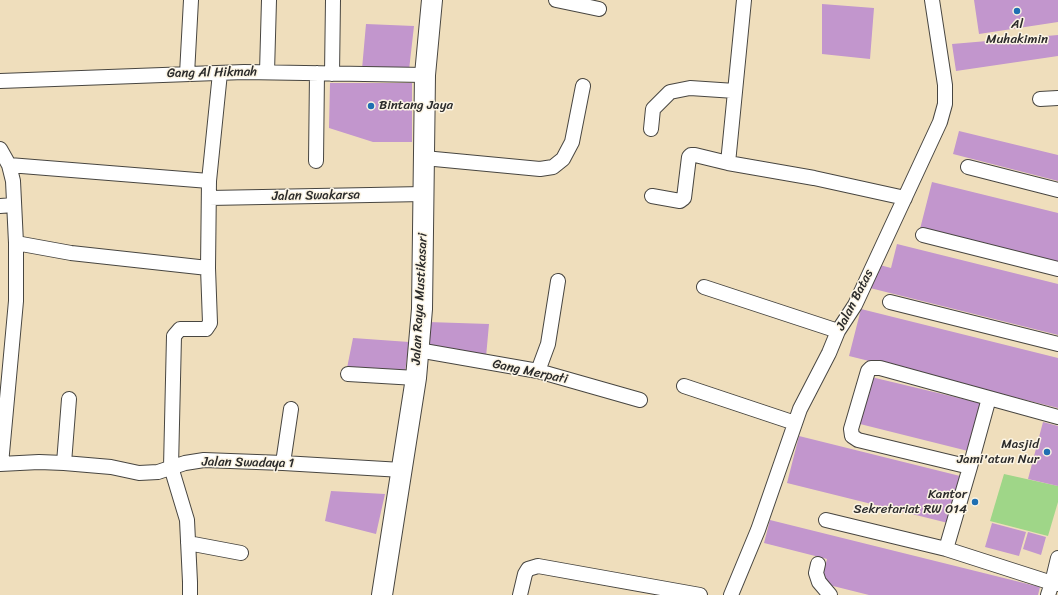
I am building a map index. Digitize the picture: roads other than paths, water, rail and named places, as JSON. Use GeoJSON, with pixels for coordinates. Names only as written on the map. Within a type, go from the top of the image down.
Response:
{"type":"FeatureCollection","features":[{"type":"Feature","properties":{"kind":"main road","name":"Jalan Raya Mustikasari"},"geometry":{"type":"LineString","coordinates":[[382,595],[416,378],[422,309],[425,75],[432,0]]}},
{"type":"Feature","properties":{"kind":"street"},"geometry":{"type":"LineString","coordinates":[[186,74],[191,0]]}},
{"type":"Feature","properties":{"kind":"street"},"geometry":{"type":"LineString","coordinates":[[267,72],[269,0]]}},
{"type":"Feature","properties":{"kind":"street"},"geometry":{"type":"LineString","coordinates":[[332,74],[333,0]]}},
{"type":"Feature","properties":{"kind":"street"},"geometry":{"type":"LineString","coordinates":[[556,0],[599,9]]}},
{"type":"Feature","properties":{"kind":"street"},"geometry":{"type":"LineString","coordinates":[[728,163],[744,0]]}},
{"type":"Feature","properties":{"kind":"street","name":"Jalan Batas"},"geometry":{"type":"LineString","coordinates":[[731,595],[758,530],[800,409],[829,353],[838,331],[855,305],[940,122],[945,104],[945,85],[932,0]]}},
{"type":"Feature","properties":{"kind":"street","name":"Gang Al Hikmah"},"geometry":{"type":"LineString","coordinates":[[0,80],[267,72],[425,75]]}},
{"type":"Feature","properties":{"kind":"street"},"geometry":{"type":"LineString","coordinates":[[190,595],[187,520],[171,467],[174,336],[180,329],[206,329],[209,327],[210,323],[208,268],[209,181],[220,73]]}},
{"type":"Feature","properties":{"kind":"street"},"geometry":{"type":"LineString","coordinates":[[316,162],[317,73]]}},
{"type":"Feature","properties":{"kind":"street"},"geometry":{"type":"LineString","coordinates":[[424,158],[540,169],[553,167],[563,159],[572,142],[584,86]]}},
{"type":"Feature","properties":{"kind":"street"},"geometry":{"type":"LineString","coordinates":[[651,129],[653,109],[670,92],[690,88],[735,91]]}},
{"type":"Feature","properties":{"kind":"street"},"geometry":{"type":"LineString","coordinates":[[1040,99],[1058,98]]}},
{"type":"Feature","properties":{"kind":"street"},"geometry":{"type":"LineString","coordinates":[[0,149],[9,165],[13,181],[7,206],[16,243],[16,301],[1,464]]}},
{"type":"Feature","properties":{"kind":"street"},"geometry":{"type":"LineString","coordinates":[[652,196],[680,201],[684,198],[688,157],[691,155],[696,155],[728,163],[814,178],[905,198]]}},
{"type":"Feature","properties":{"kind":"street"},"geometry":{"type":"LineString","coordinates":[[9,165],[209,181]]}},
{"type":"Feature","properties":{"kind":"street"},"geometry":{"type":"LineString","coordinates":[[968,167],[1058,190]]}},
{"type":"Feature","properties":{"kind":"street","name":"Jalan Swakarsa"},"geometry":{"type":"LineString","coordinates":[[209,198],[424,194]]}},
{"type":"Feature","properties":{"kind":"street"},"geometry":{"type":"LineString","coordinates":[[923,235],[1058,269]]}},
{"type":"Feature","properties":{"kind":"street"},"geometry":{"type":"LineString","coordinates":[[16,243],[72,253],[208,268]]}},
{"type":"Feature","properties":{"kind":"street"},"geometry":{"type":"LineString","coordinates":[[538,371],[548,344],[558,281]]}},
{"type":"Feature","properties":{"kind":"street"},"geometry":{"type":"LineString","coordinates":[[704,286],[838,331]]}},
{"type":"Feature","properties":{"kind":"street"},"geometry":{"type":"LineString","coordinates":[[890,302],[1058,344]]}},
{"type":"Feature","properties":{"kind":"street","name":"Gang Merpati"},"geometry":{"type":"LineString","coordinates":[[418,350],[538,371],[640,400]]}},
{"type":"Feature","properties":{"kind":"street"},"geometry":{"type":"LineString","coordinates":[[970,468],[858,440],[852,436],[851,429],[868,371],[871,368],[880,368],[894,371],[1058,417]]}},
{"type":"Feature","properties":{"kind":"street"},"geometry":{"type":"LineString","coordinates":[[348,374],[416,378]]}},
{"type":"Feature","properties":{"kind":"street"},"geometry":{"type":"LineString","coordinates":[[684,386],[795,423]]}},
{"type":"Feature","properties":{"kind":"street"},"geometry":{"type":"LineString","coordinates":[[946,549],[989,398]]}},
{"type":"Feature","properties":{"kind":"street"},"geometry":{"type":"LineString","coordinates":[[64,463],[69,399]]}},
{"type":"Feature","properties":{"kind":"street"},"geometry":{"type":"LineString","coordinates":[[283,463],[291,409]]}},
{"type":"Feature","properties":{"kind":"street","name":"Jalan Swadaya 1"},"geometry":{"type":"LineString","coordinates":[[1,464],[39,462],[64,463],[111,467],[139,473],[158,472],[185,463],[204,460],[402,470]]}},
{"type":"Feature","properties":{"kind":"street"},"geometry":{"type":"LineString","coordinates":[[826,520],[946,549],[1053,587],[1058,558]]}},
{"type":"Feature","properties":{"kind":"street"},"geometry":{"type":"LineString","coordinates":[[188,543],[241,553]]}},
{"type":"Feature","properties":{"kind":"street"},"geometry":{"type":"LineString","coordinates":[[818,564],[816,573],[820,582],[830,595]]}},
{"type":"Feature","properties":{"kind":"street"},"geometry":{"type":"LineString","coordinates":[[520,595],[525,574],[528,569],[538,566],[700,595]]}},
{"type":"Feature","properties":{"kind":"place","name":"Al Muhakimin"},"geometry":{"type":"Point","coordinates":[1017,11]}},
{"type":"Feature","properties":{"kind":"place","name":"Bintang Jaya"},"geometry":{"type":"Point","coordinates":[371,106]}},
{"type":"Feature","properties":{"kind":"place","name":"Masjid Jami'atun Nur"},"geometry":{"type":"Point","coordinates":[1047,452]}},
{"type":"Feature","properties":{"kind":"place","name":"Kantor Sekretariat RW 014"},"geometry":{"type":"Point","coordinates":[975,502]}}]}
